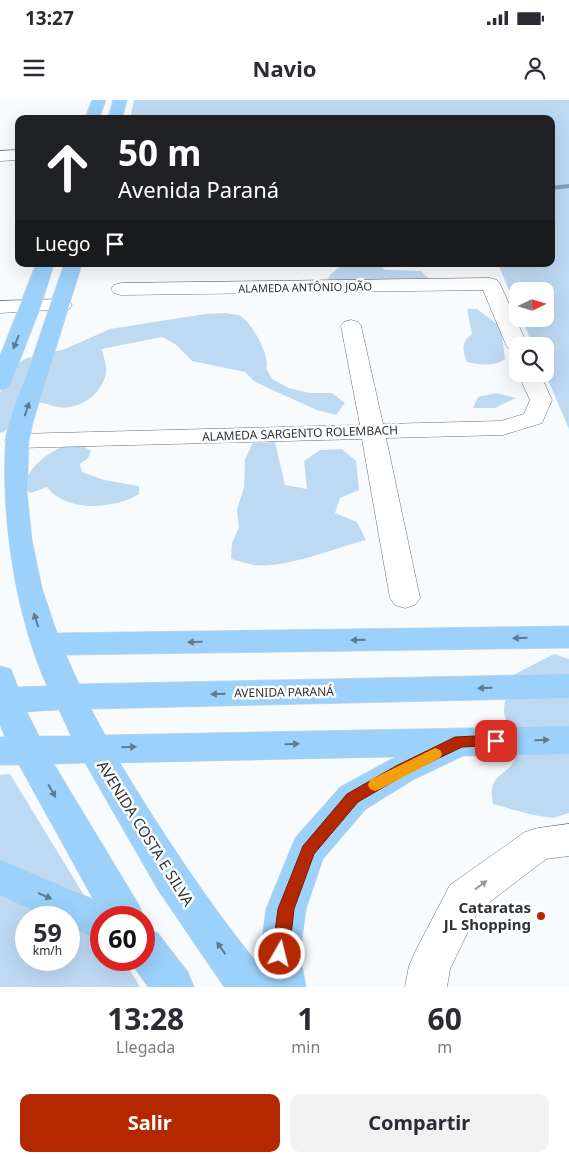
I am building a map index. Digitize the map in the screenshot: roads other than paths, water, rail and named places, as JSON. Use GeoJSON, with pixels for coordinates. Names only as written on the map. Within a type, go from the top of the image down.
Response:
{"type":"FeatureCollection","features":[{"type":"Feature","properties":{"kind":"main road"},"geometry":{"type":"LineString","coordinates":[[93,115],[99,100]]}},
{"type":"Feature","properties":{"kind":"main road"},"geometry":{"type":"LineString","coordinates":[[116,115],[120,100]]}},
{"type":"Feature","properties":{"kind":"main road"},"geometry":{"type":"LineString","coordinates":[[0,383],[44,267]]}},
{"type":"Feature","properties":{"kind":"main road","name":"AVENIDA COSTA E SILVA"},"geometry":{"type":"LineString","coordinates":[[72,267],[62,305],[17,441],[12,501],[20,555],[35,619],[92,748],[154,852],[250,987]]}},
{"type":"Feature","properties":{"kind":"main road"},"geometry":{"type":"LineString","coordinates":[[45,644],[569,638]]}},
{"type":"Feature","properties":{"kind":"main road","name":"AVENIDA PARANÁ"},"geometry":{"type":"LineString","coordinates":[[2,693],[68,697],[569,686]]}},
{"type":"Feature","properties":{"kind":"main road"},"geometry":{"type":"LineString","coordinates":[[2,693],[14,751],[117,906]]}},
{"type":"Feature","properties":{"kind":"main road"},"geometry":{"type":"LineString","coordinates":[[14,751],[569,740]]}},
{"type":"Feature","properties":{"kind":"main road"},"geometry":{"type":"LineString","coordinates":[[285,987],[280,954],[286,909],[308,850],[352,798],[401,770],[460,741]]}},
{"type":"Feature","properties":{"kind":"main road"},"geometry":{"type":"LineString","coordinates":[[0,877],[90,917]]}},
{"type":"Feature","properties":{"kind":"main road"},"geometry":{"type":"LineString","coordinates":[[155,962],[173,987]]}},
{"type":"Feature","properties":{"kind":"street"},"geometry":{"type":"LineString","coordinates":[[0,156],[15,155]]}},
{"type":"Feature","properties":{"kind":"street","name":"ALAMEDA ANTÔNIO JOÃO"},"geometry":{"type":"LineString","coordinates":[[121,290],[490,284],[514,337]]}},
{"type":"Feature","properties":{"kind":"street"},"geometry":{"type":"LineString","coordinates":[[0,308],[62,305]]}},
{"type":"Feature","properties":{"kind":"street"},"geometry":{"type":"LineString","coordinates":[[351,326],[374,432],[405,598]]}},
{"type":"Feature","properties":{"kind":"street","name":"ALAMEDA SARGENTO ROLEMBACH"},"geometry":{"type":"LineString","coordinates":[[17,441],[502,428],[534,418],[541,400],[533,382]]}},
{"type":"Feature","properties":{"kind":"street"},"geometry":{"type":"LineString","coordinates":[[426,987],[430,966],[464,898],[538,844],[569,840]]}},
{"type":"Feature","properties":{"kind":"waterway"},"geometry":{"type":"LineString","coordinates":[[555,188],[569,186]]}},
{"type":"Feature","properties":{"kind":"place","name":"Cataratas JL Shopping"},"geometry":{"type":"Point","coordinates":[541,916]}}]}
